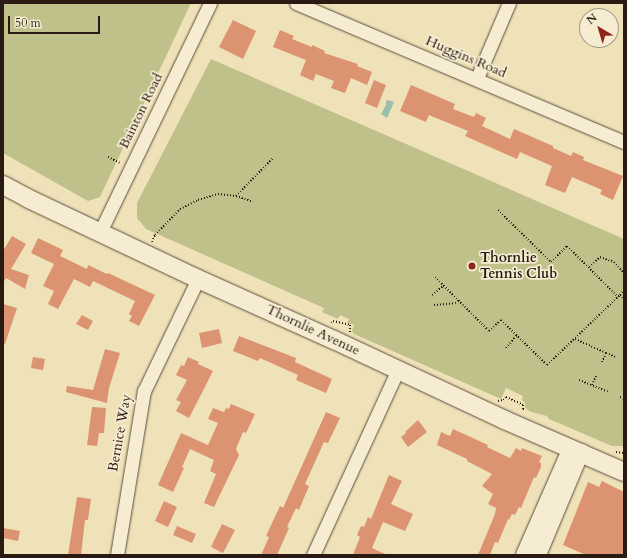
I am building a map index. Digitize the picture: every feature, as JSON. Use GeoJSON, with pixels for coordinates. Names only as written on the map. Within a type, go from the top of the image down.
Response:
{"type":"FeatureCollection","features":[{"type":"Feature","properties":{"kind":"main road","name":"Thornlie Avenue"},"geometry":{"type":"LineString","coordinates":[[5,190],[100,232],[198,280],[398,369],[505,420],[624,472]]}},
{"type":"Feature","properties":{"kind":"street","name":"Bainton Road"},"geometry":{"type":"LineString","coordinates":[[100,232],[210,3]]}},
{"type":"Feature","properties":{"kind":"street","name":"Huggins Road"},"geometry":{"type":"LineString","coordinates":[[296,3],[318,7],[624,142]]}},
{"type":"Feature","properties":{"kind":"street"},"geometry":{"type":"LineString","coordinates":[[477,78],[509,3]]}},
{"type":"Feature","properties":{"kind":"street","name":"Bernice Way"},"geometry":{"type":"LineString","coordinates":[[117,555],[144,391],[198,280]]}},
{"type":"Feature","properties":{"kind":"street"},"geometry":{"type":"LineString","coordinates":[[313,555],[398,369]]}},
{"type":"Feature","properties":{"kind":"street"},"geometry":{"type":"LineString","coordinates":[[524,555],[576,450]]}},
{"type":"Feature","properties":{"kind":"street"},"geometry":{"type":"LineString","coordinates":[[538,555],[576,450]]}},
{"type":"Feature","properties":{"kind":"path"},"geometry":{"type":"LineString","coordinates":[[108,157],[123,164]]}},
{"type":"Feature","properties":{"kind":"path"},"geometry":{"type":"LineString","coordinates":[[236,196],[273,158]]}},
{"type":"Feature","properties":{"kind":"path"},"geometry":{"type":"LineString","coordinates":[[151,245],[155,235],[180,209],[188,204],[218,194],[236,196],[253,202]]}},
{"type":"Feature","properties":{"kind":"path"},"geometry":{"type":"LineString","coordinates":[[498,210],[551,262],[567,246],[619,296],[624,299]]}},
{"type":"Feature","properties":{"kind":"path"},"geometry":{"type":"LineString","coordinates":[[589,267],[600,257],[614,262],[624,273]]}},
{"type":"Feature","properties":{"kind":"path"},"geometry":{"type":"LineString","coordinates":[[434,277],[489,331],[501,320],[547,365],[576,339],[624,290]]}},
{"type":"Feature","properties":{"kind":"path"},"geometry":{"type":"LineString","coordinates":[[432,295],[443,286]]}},
{"type":"Feature","properties":{"kind":"path"},"geometry":{"type":"LineString","coordinates":[[434,305],[456,304],[458,301]]}},
{"type":"Feature","properties":{"kind":"path"},"geometry":{"type":"LineString","coordinates":[[506,348],[517,334]]}},
{"type":"Feature","properties":{"kind":"path"},"geometry":{"type":"LineString","coordinates":[[576,339],[616,357]]}},
{"type":"Feature","properties":{"kind":"path"},"geometry":{"type":"LineString","coordinates":[[602,362],[606,353]]}},
{"type":"Feature","properties":{"kind":"path"},"geometry":{"type":"LineString","coordinates":[[592,385],[597,374]]}},
{"type":"Feature","properties":{"kind":"path"},"geometry":{"type":"LineString","coordinates":[[579,380],[608,392]]}},
{"type":"Feature","properties":{"kind":"path"},"geometry":{"type":"LineString","coordinates":[[620,397],[624,399]]}},
{"type":"Feature","properties":{"kind":"shaded area"},"geometry":{"type":"Polygon","coordinates":[[[3,3],[191,3],[100,197],[88,201],[3,153],[3,3]]]}},
{"type":"Feature","properties":{"kind":"shaded area"},"geometry":{"type":"Polygon","coordinates":[[[211,59],[624,239],[624,446],[612,446],[549,419],[547,416],[531,412],[525,408],[525,403],[522,400],[523,396],[506,388],[501,399],[354,334],[352,331],[354,325],[347,323],[349,319],[340,315],[338,319],[322,312],[324,308],[146,229],[137,218],[137,203],[211,59]]]}},
{"type":"Feature","properties":{"kind":"shaded area"},"geometry":{"type":"Polygon","coordinates":[[[388,100],[394,102],[387,118],[381,114],[386,105],[386,101],[388,100]]]}},
{"type":"Feature","properties":{"kind":"building"},"geometry":{"type":"Polygon","coordinates":[[[233,20],[256,31],[243,59],[219,47],[233,20]]]}},
{"type":"Feature","properties":{"kind":"building"},"geometry":{"type":"Polygon","coordinates":[[[280,30],[294,36],[292,39],[312,47],[312,45],[325,51],[324,53],[358,64],[357,66],[372,72],[367,85],[351,78],[345,93],[331,88],[334,81],[316,74],[313,81],[300,75],[306,60],[273,47],[280,30]]]}},
{"type":"Feature","properties":{"kind":"building"},"geometry":{"type":"Polygon","coordinates":[[[374,80],[386,85],[377,108],[365,103],[374,80]]]}},
{"type":"Feature","properties":{"kind":"building"},"geometry":{"type":"Polygon","coordinates":[[[411,85],[455,104],[453,109],[474,117],[476,113],[486,118],[482,126],[510,139],[514,129],[553,146],[553,148],[571,156],[573,152],[584,157],[583,160],[623,176],[613,200],[600,194],[602,190],[572,177],[565,193],[545,185],[552,166],[520,152],[517,159],[465,136],[468,131],[429,115],[426,122],[400,111],[411,85]]]}},
{"type":"Feature","properties":{"kind":"building"},"geometry":{"type":"Polygon","coordinates":[[[12,236],[26,244],[11,269],[29,275],[25,289],[6,278],[3,283],[3,251],[12,236]]]}},
{"type":"Feature","properties":{"kind":"building"},"geometry":{"type":"Polygon","coordinates":[[[38,238],[63,250],[60,256],[87,269],[88,265],[107,274],[108,273],[155,295],[139,326],[129,321],[132,316],[129,314],[135,301],[93,281],[90,287],[74,279],[58,309],[48,304],[54,291],[43,286],[54,264],[31,253],[38,238]]]}},
{"type":"Feature","properties":{"kind":"building"},"geometry":{"type":"Polygon","coordinates":[[[3,304],[17,308],[5,344],[3,344],[3,304]]]}},
{"type":"Feature","properties":{"kind":"building"},"geometry":{"type":"Polygon","coordinates":[[[82,315],[93,321],[88,330],[76,324],[82,315]]]}},
{"type":"Feature","properties":{"kind":"building"},"geometry":{"type":"Polygon","coordinates":[[[219,329],[222,343],[202,348],[199,333],[219,329]]]}},
{"type":"Feature","properties":{"kind":"building"},"geometry":{"type":"Polygon","coordinates":[[[239,336],[296,358],[295,362],[332,379],[326,393],[296,380],[298,375],[260,358],[258,361],[233,351],[239,336]]]}},
{"type":"Feature","properties":{"kind":"building"},"geometry":{"type":"Polygon","coordinates":[[[105,349],[120,353],[109,388],[107,403],[66,392],[67,386],[93,390],[105,349]]]}},
{"type":"Feature","properties":{"kind":"building"},"geometry":{"type":"Polygon","coordinates":[[[33,357],[45,359],[43,370],[31,368],[33,357]]]}},
{"type":"Feature","properties":{"kind":"building"},"geometry":{"type":"Polygon","coordinates":[[[188,357],[199,362],[198,364],[213,371],[189,418],[176,411],[181,402],[176,400],[187,380],[176,375],[181,365],[184,366],[188,357]]]}},
{"type":"Feature","properties":{"kind":"building"},"geometry":{"type":"Polygon","coordinates":[[[231,404],[255,414],[246,433],[243,432],[236,449],[239,455],[214,507],[204,503],[216,474],[210,471],[214,460],[190,449],[182,467],[184,468],[173,492],[158,485],[181,433],[208,445],[218,423],[208,419],[213,408],[224,412],[226,408],[229,409],[231,404]]]}},
{"type":"Feature","properties":{"kind":"building"},"geometry":{"type":"Polygon","coordinates":[[[92,407],[106,408],[104,433],[99,433],[97,446],[87,445],[92,407]]]}},
{"type":"Feature","properties":{"kind":"building"},"geometry":{"type":"Polygon","coordinates":[[[326,412],[340,418],[328,443],[324,442],[305,484],[309,486],[299,510],[296,508],[287,527],[289,528],[277,555],[261,555],[269,537],[266,536],[280,506],[283,508],[326,412]]]}},
{"type":"Feature","properties":{"kind":"building"},"geometry":{"type":"Polygon","coordinates":[[[418,420],[427,432],[408,447],[401,437],[418,420]]]}},
{"type":"Feature","properties":{"kind":"building"},"geometry":{"type":"Polygon","coordinates":[[[453,429],[488,445],[487,447],[510,458],[516,448],[521,451],[522,448],[542,456],[539,462],[541,463],[541,467],[536,478],[534,477],[521,508],[519,507],[515,515],[512,514],[509,520],[508,519],[498,543],[495,542],[490,555],[478,555],[495,514],[496,508],[488,504],[493,494],[482,486],[492,474],[467,461],[467,459],[437,445],[441,432],[450,436],[453,429]]]}},
{"type":"Feature","properties":{"kind":"building"},"geometry":{"type":"Polygon","coordinates":[[[389,475],[402,481],[391,504],[413,514],[405,531],[383,522],[372,548],[387,555],[353,555],[360,537],[357,535],[361,526],[364,527],[368,517],[371,519],[389,475]]]}},
{"type":"Feature","properties":{"kind":"building"},"geometry":{"type":"Polygon","coordinates":[[[602,481],[624,492],[624,555],[586,555],[563,545],[588,482],[599,487],[602,481]]]}},
{"type":"Feature","properties":{"kind":"building"},"geometry":{"type":"Polygon","coordinates":[[[77,497],[91,499],[88,520],[85,520],[81,555],[68,555],[77,497]]]}},
{"type":"Feature","properties":{"kind":"building"},"geometry":{"type":"Polygon","coordinates":[[[164,501],[177,507],[168,527],[155,521],[164,501]]]}},
{"type":"Feature","properties":{"kind":"building"},"geometry":{"type":"Polygon","coordinates":[[[222,524],[235,530],[223,553],[211,547],[222,524]]]}},
{"type":"Feature","properties":{"kind":"building"},"geometry":{"type":"Polygon","coordinates":[[[177,526],[196,534],[192,543],[173,535],[177,526]]]}},
{"type":"Feature","properties":{"kind":"building"},"geometry":{"type":"Polygon","coordinates":[[[3,528],[20,531],[18,541],[3,538],[3,528]]]}},
{"type":"Feature","properties":{"kind":"place","name":"Thornlie Tennis Club"},"geometry":{"type":"Point","coordinates":[472,266]}}]}
